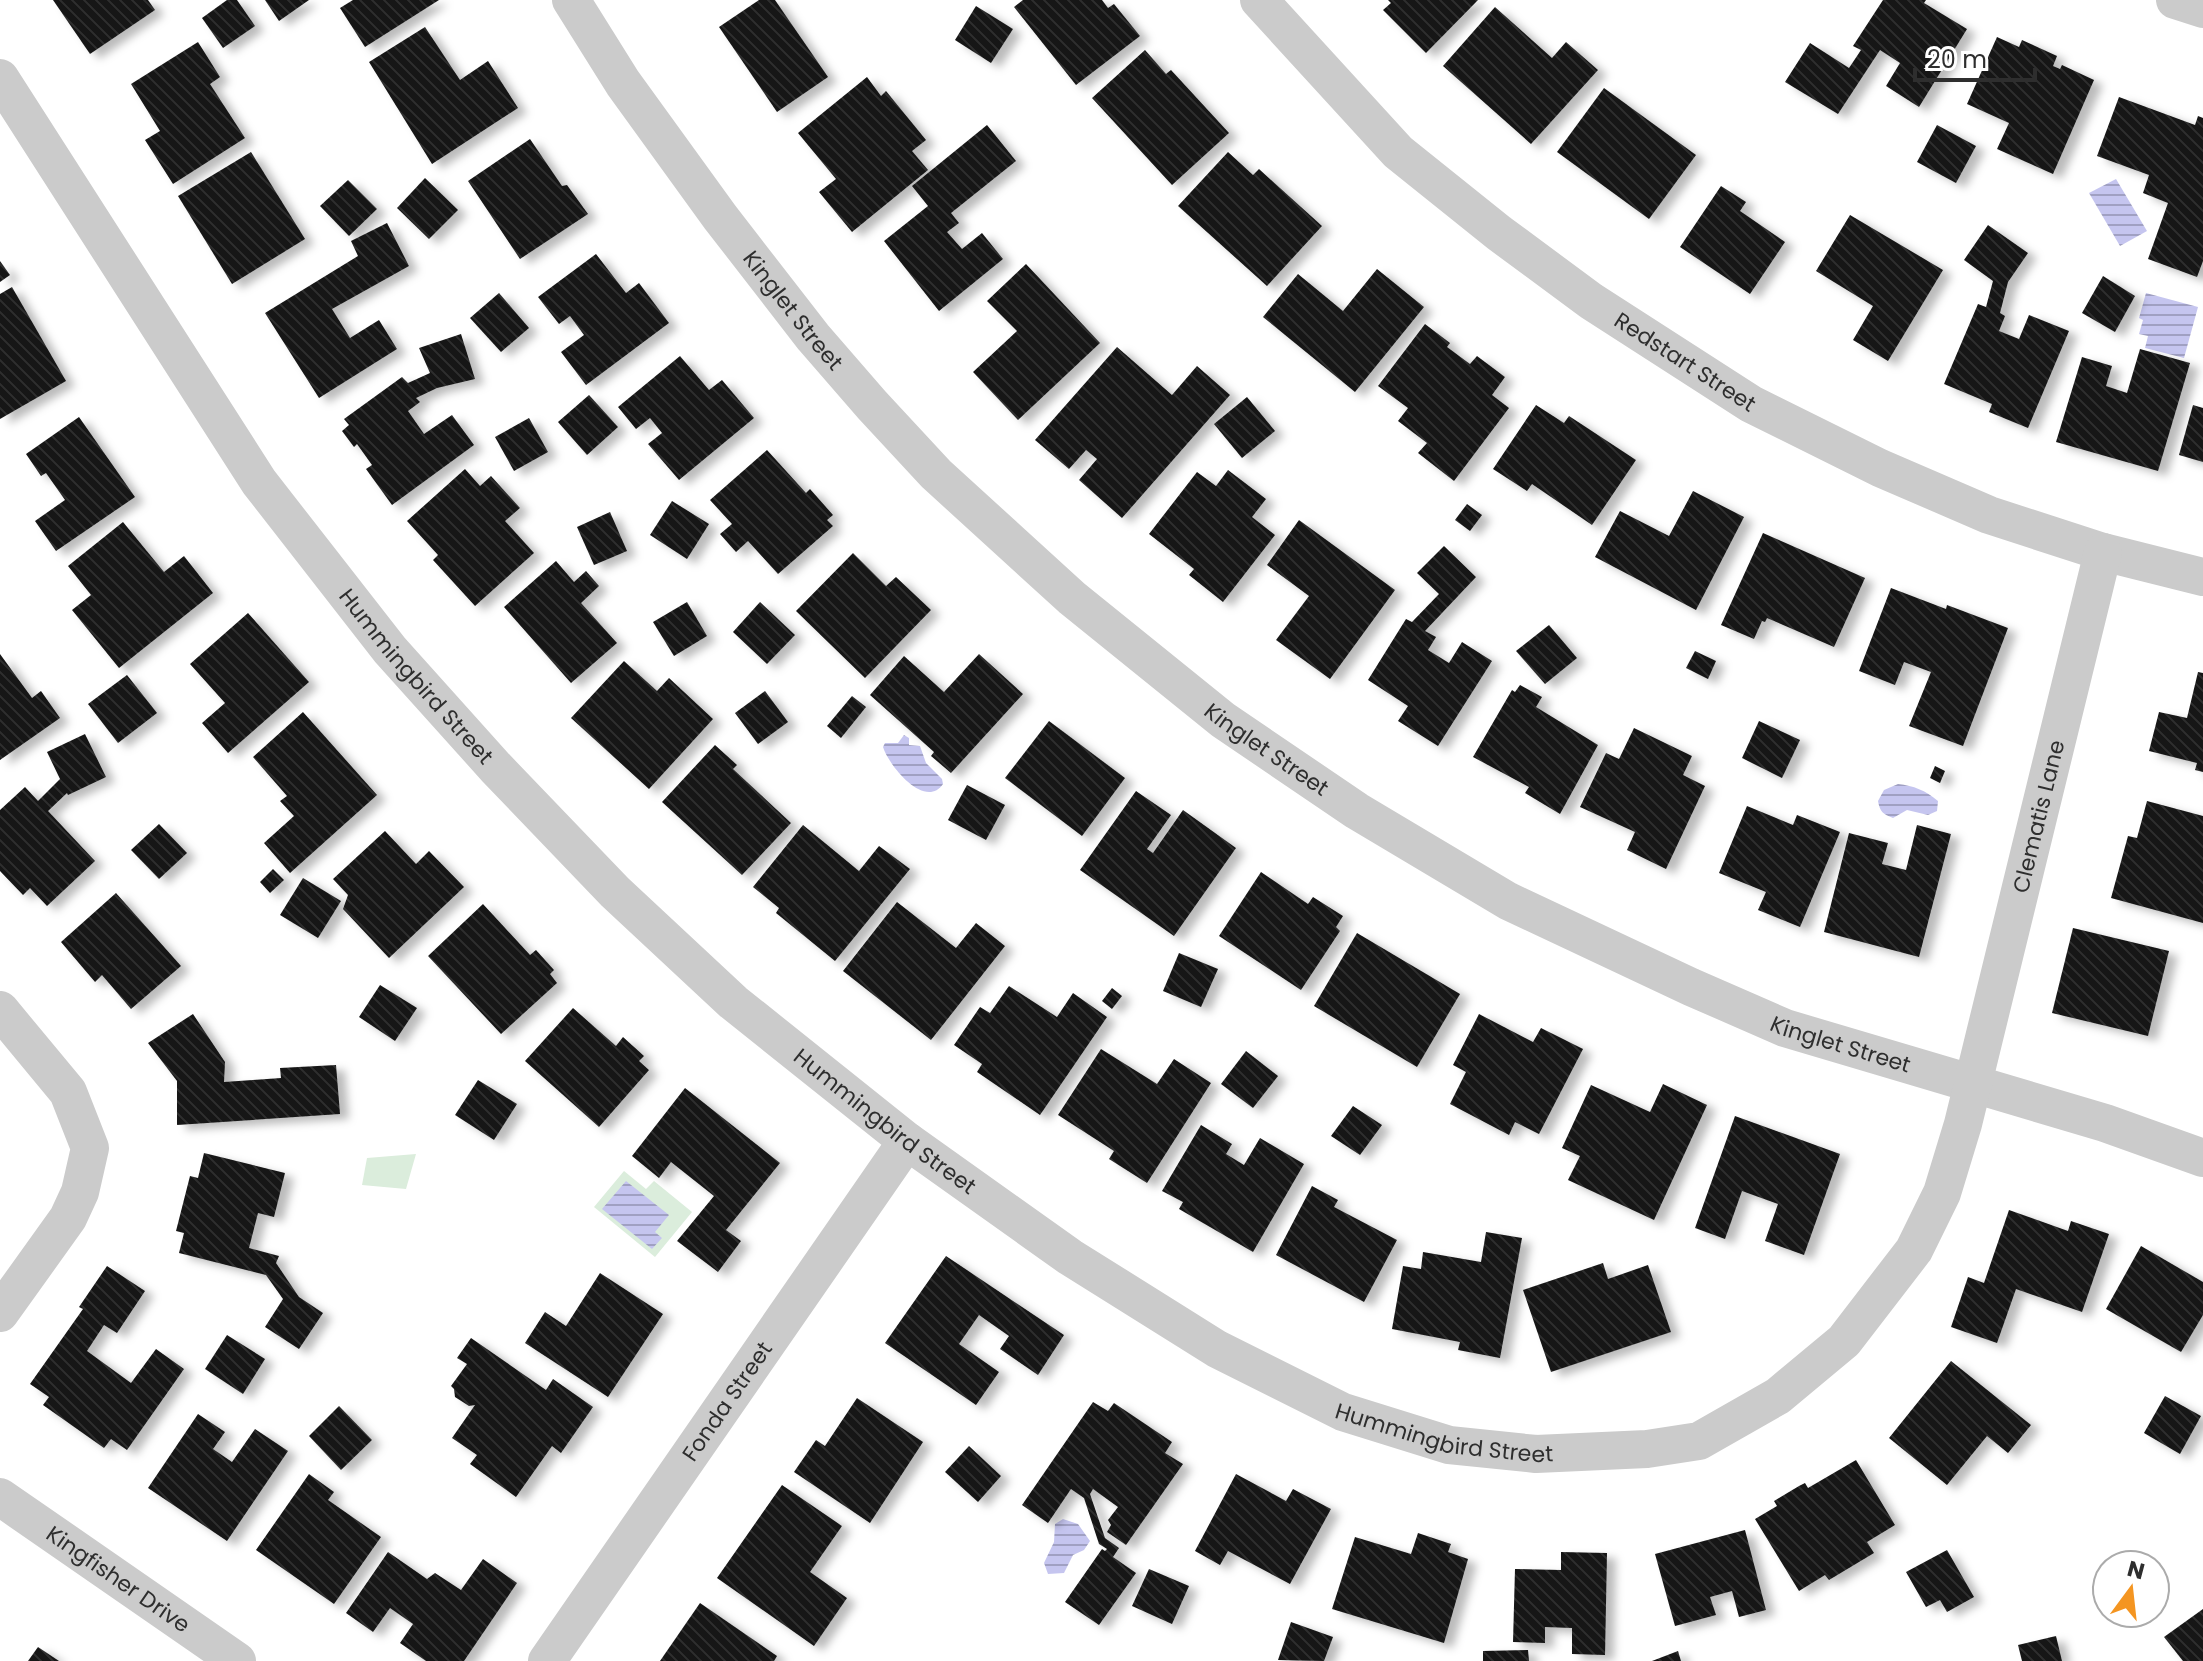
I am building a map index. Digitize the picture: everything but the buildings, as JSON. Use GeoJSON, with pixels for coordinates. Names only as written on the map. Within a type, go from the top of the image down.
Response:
{"type":"FeatureCollection","features":[{"type":"Feature","properties":{"kind":"street","name":"Kinglet Street"},"geometry":{"type":"LineString","coordinates":[[571,0],[623,83],[720,217],[813,337],[872,405],[936,474],[1072,598],[1216,715],[1357,811],[1508,901],[1785,1028],[1973,1082],[2143,1135],[2203,1158]]}},
{"type":"Feature","properties":{"kind":"street","name":"Redstart Street"},"geometry":{"type":"LineString","coordinates":[[1259,0],[1398,152],[1509,241],[1604,309],[1751,404],[1880,468],[1989,515],[2103,552],[2203,577]]}},
{"type":"Feature","properties":{"kind":"street"},"geometry":{"type":"LineString","coordinates":[[2175,0],[2203,9]]}},
{"type":"Feature","properties":{"kind":"street","name":"Hummingbird Street"},"geometry":{"type":"LineString","coordinates":[[0,78],[259,482],[390,650],[496,768],[631,907],[733,1002],[907,1141],[1070,1257],[1217,1349],[1343,1412],[1449,1445],[1536,1454],[1633,1450],[1699,1441],[1778,1396],[1844,1341],[1914,1250],[1942,1193],[1973,1082]]}},
{"type":"Feature","properties":{"kind":"street","name":"Clematis Lane"},"geometry":{"type":"LineString","coordinates":[[1973,1082],[2103,552]]}},
{"type":"Feature","properties":{"kind":"street"},"geometry":{"type":"LineString","coordinates":[[0,1010],[68,1092],[90,1148],[80,1192],[68,1218],[0,1313]]}},
{"type":"Feature","properties":{"kind":"street","name":"Fonda Street"},"geometry":{"type":"LineString","coordinates":[[547,1661],[907,1141]]}},
{"type":"Feature","properties":{"kind":"street","name":"Kingfisher Drive"},"geometry":{"type":"LineString","coordinates":[[0,1497],[237,1661]]}},
{"type":"Feature","properties":{"kind":"green space"},"geometry":{"type":"Polygon","coordinates":[[[416,1154],[406,1189],[362,1185],[367,1158],[416,1154]]]}},
{"type":"Feature","properties":{"kind":"green space"},"geometry":{"type":"Polygon","coordinates":[[[624,1171],[646,1189],[654,1181],[692,1212],[655,1257],[594,1207],[624,1171]]]}},
{"type":"Feature","properties":{"kind":"water"},"geometry":{"type":"Polygon","coordinates":[[[2116,179],[2147,231],[2120,246],[2089,193],[2116,179]]]}},
{"type":"Feature","properties":{"kind":"water"},"geometry":{"type":"Polygon","coordinates":[[[2146,293],[2198,307],[2184,358],[2145,348],[2148,336],[2139,334],[2143,320],[2139,318],[2146,293]]]}},
{"type":"Feature","properties":{"kind":"water"},"geometry":{"type":"Polygon","coordinates":[[[904,735],[909,738],[909,745],[920,746],[926,763],[942,779],[943,784],[936,791],[918,789],[892,764],[883,747],[885,743],[898,743],[904,735]]]}},
{"type":"Feature","properties":{"kind":"water"},"geometry":{"type":"Polygon","coordinates":[[[1898,784],[1919,789],[1933,797],[1938,801],[1937,811],[1928,815],[1907,810],[1893,818],[1884,814],[1878,801],[1884,790],[1898,784]]]}},
{"type":"Feature","properties":{"kind":"water"},"geometry":{"type":"Polygon","coordinates":[[[626,1181],[669,1215],[655,1232],[662,1238],[652,1249],[602,1209],[626,1181]]]}},
{"type":"Feature","properties":{"kind":"water"},"geometry":{"type":"Polygon","coordinates":[[[1063,1519],[1078,1524],[1090,1541],[1084,1550],[1073,1555],[1064,1573],[1048,1574],[1044,1563],[1054,1542],[1055,1524],[1063,1519]]]}}]}
